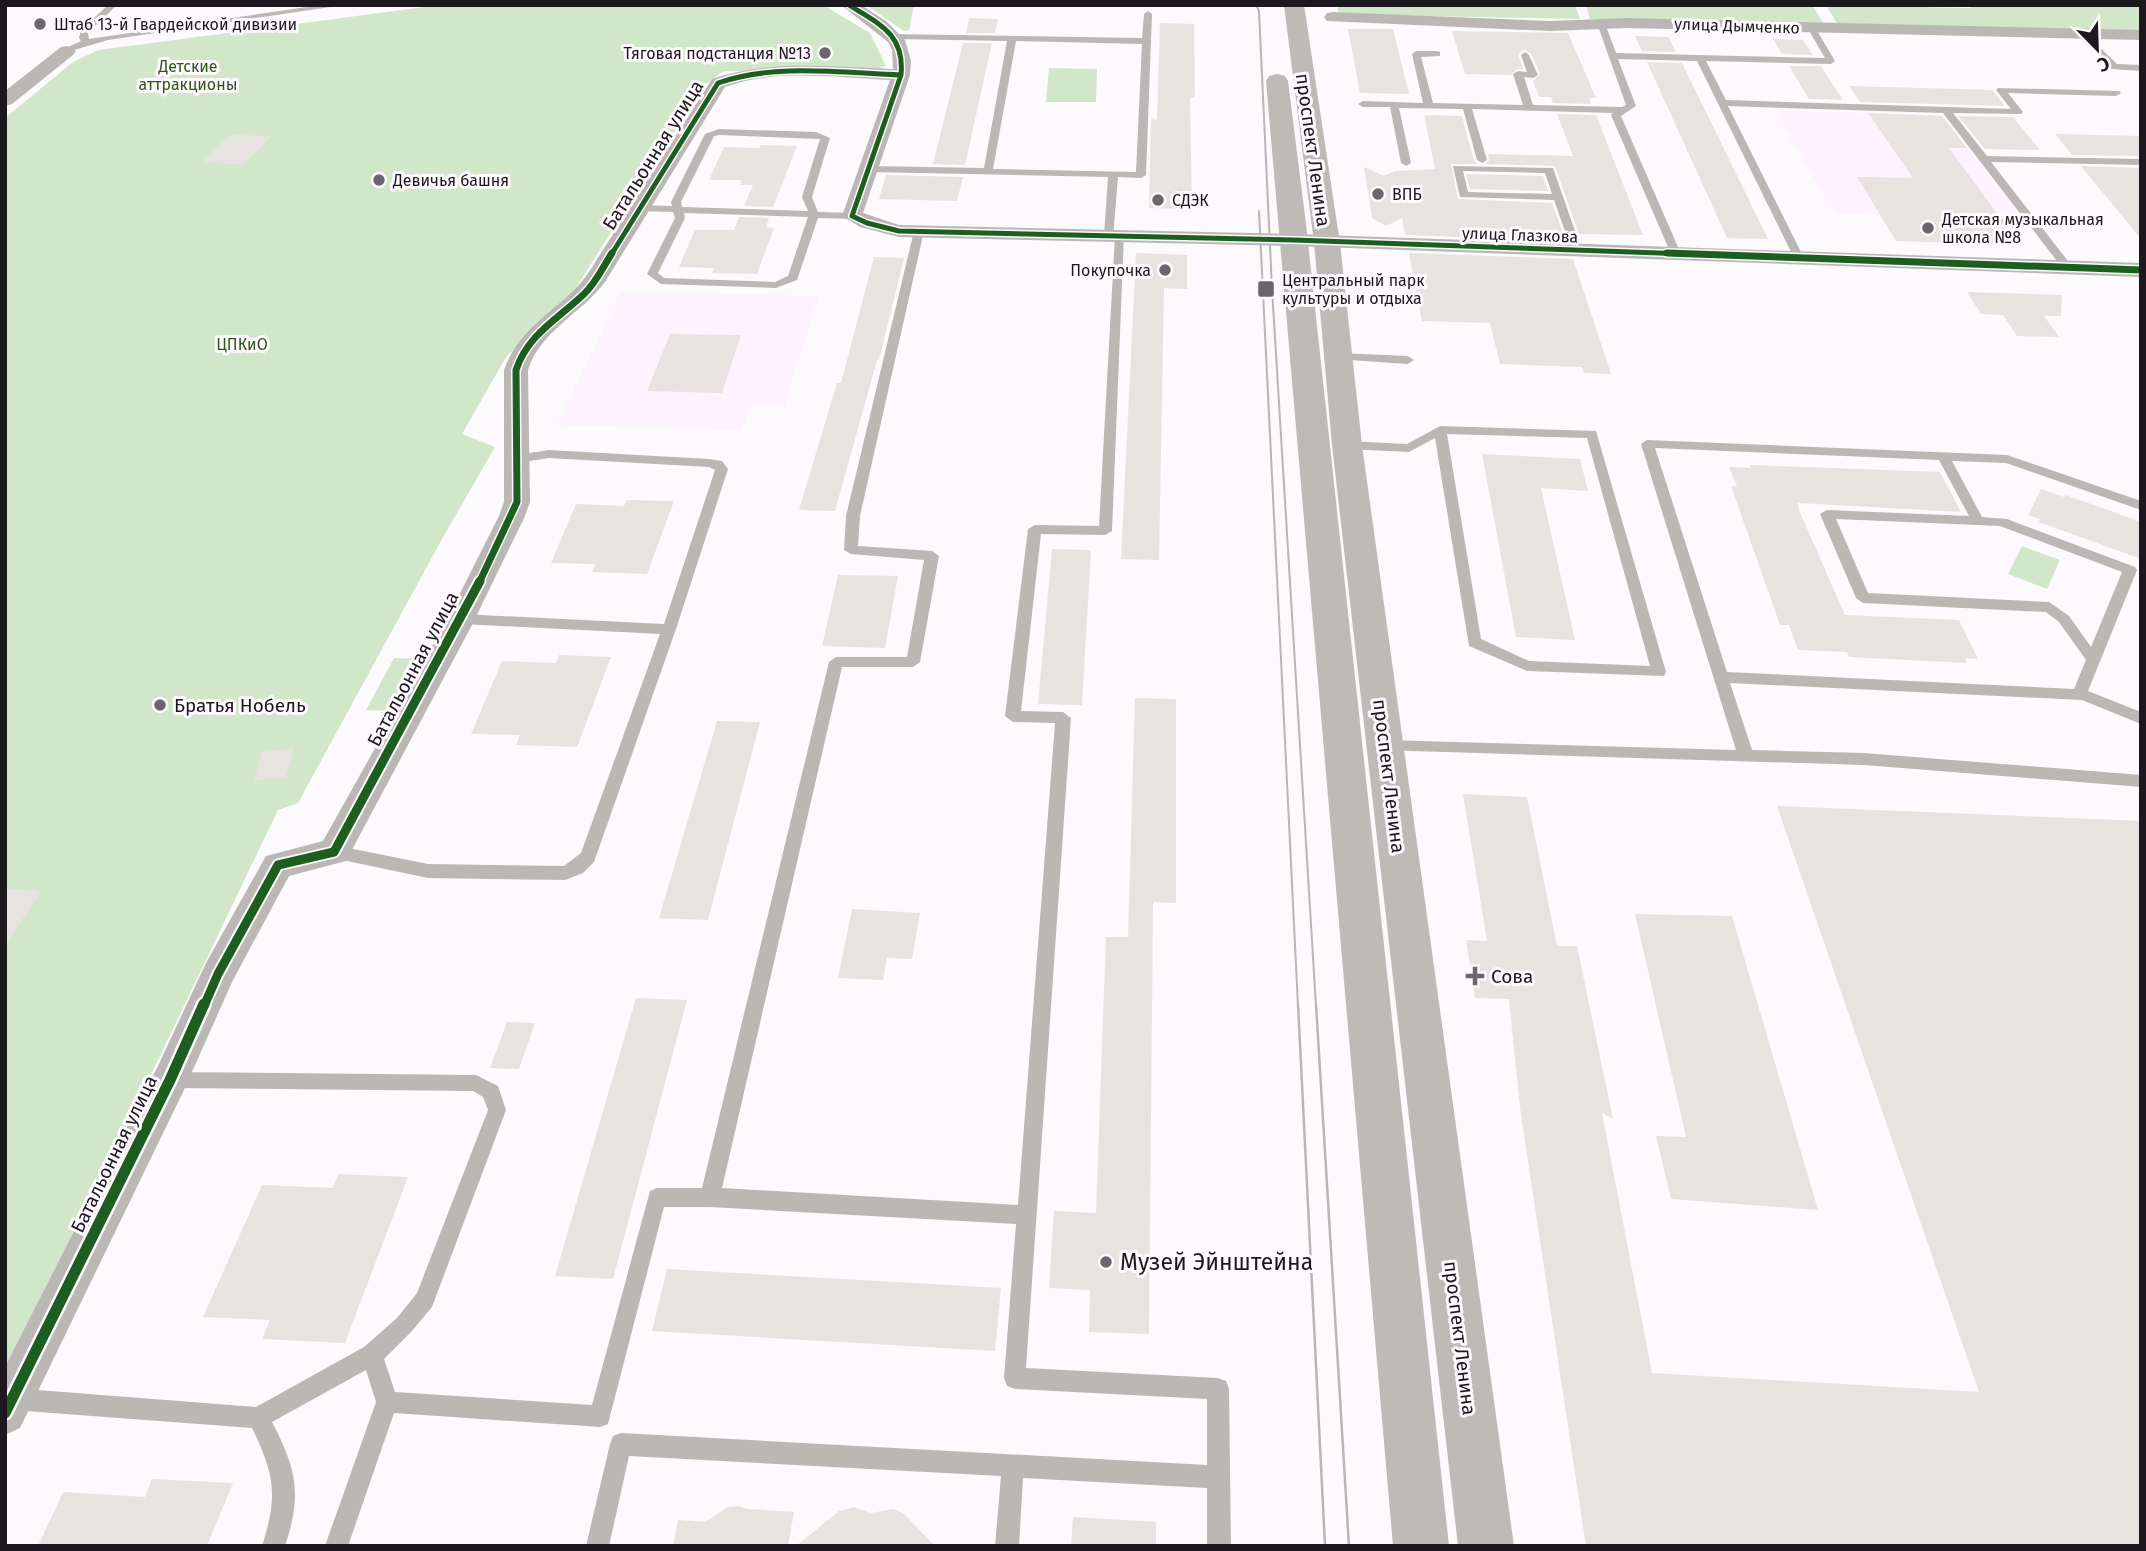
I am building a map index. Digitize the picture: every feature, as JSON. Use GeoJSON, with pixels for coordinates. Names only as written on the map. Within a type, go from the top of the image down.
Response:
{"type":"FeatureCollection","features":[{"type":"Feature","properties":{"kind":"main road","name":"проспект Ленина"},"geometry":{"type":"LineString","coordinates":[[1294,5],[1310,241],[1421,1546]]}},
{"type":"Feature","properties":{"kind":"main road","name":"проспект Ленина"},"geometry":{"type":"LineString","coordinates":[[1274,60],[1310,241],[1338,357],[1486,1546]]}},
{"type":"Feature","properties":{"kind":"street"},"geometry":{"type":"LineString","coordinates":[[849,5],[895,36],[904,51],[901,75],[852,216]]}},
{"type":"Feature","properties":{"kind":"street","name":"улица Дымченко"},"geometry":{"type":"LineString","coordinates":[[1333,17],[1427,19],[1472,24],[1602,26],[1626,23],[2141,35]]}},
{"type":"Feature","properties":{"kind":"street"},"geometry":{"type":"LineString","coordinates":[[5,100],[67,51]]}},
{"type":"Feature","properties":{"kind":"street","name":"Батальонная улица"},"geometry":{"type":"LineString","coordinates":[[9,1406],[170,1080],[218,974],[278,865],[334,852],[461,619],[517,502],[516,370],[523,352],[549,322],[586,292],[713,89],[727,78],[760,73],[901,75]]}},
{"type":"Feature","properties":{"kind":"street","name":"улица Глазкова"},"geometry":{"type":"LineString","coordinates":[[852,216],[867,223],[909,231],[1310,241],[2141,270]]}},
{"type":"Feature","properties":{"kind":"lane"},"geometry":{"type":"LineString","coordinates":[[87,42],[84,32],[113,5]]}},
{"type":"Feature","properties":{"kind":"lane"},"geometry":{"type":"LineString","coordinates":[[67,51],[87,42],[340,5]]}},
{"type":"Feature","properties":{"kind":"lane"},"geometry":{"type":"LineString","coordinates":[[869,169],[1141,175],[1148,14]]}},
{"type":"Feature","properties":{"kind":"lane"},"geometry":{"type":"LineString","coordinates":[[1602,26],[1631,106],[1616,115],[1676,254]]}},
{"type":"Feature","properties":{"kind":"lane"},"geometry":{"type":"LineString","coordinates":[[1612,55],[1832,61],[1812,29]]}},
{"type":"Feature","properties":{"kind":"lane"},"geometry":{"type":"LineString","coordinates":[[2081,34],[2115,67],[2141,68]]}},
{"type":"Feature","properties":{"kind":"lane"},"geometry":{"type":"LineString","coordinates":[[895,36],[1146,41]]}},
{"type":"Feature","properties":{"kind":"lane"},"geometry":{"type":"LineString","coordinates":[[988,171],[1012,38]]}},
{"type":"Feature","properties":{"kind":"lane"},"geometry":{"type":"LineString","coordinates":[[1429,106],[1416,54],[1437,54]]}},
{"type":"Feature","properties":{"kind":"lane"},"geometry":{"type":"LineString","coordinates":[[1525,55],[1533,75],[1518,74],[1529,108]]}},
{"type":"Feature","properties":{"kind":"lane"},"geometry":{"type":"LineString","coordinates":[[1700,58],[1799,258]]}},
{"type":"Feature","properties":{"kind":"lane"},"geometry":{"type":"LineString","coordinates":[[1723,103],[2018,112],[2001,90],[2116,93]]}},
{"type":"Feature","properties":{"kind":"lane"},"geometry":{"type":"LineString","coordinates":[[1363,104],[1625,110]]}},
{"type":"Feature","properties":{"kind":"lane"},"geometry":{"type":"LineString","coordinates":[[1394,105],[1406,163]]}},
{"type":"Feature","properties":{"kind":"lane"},"geometry":{"type":"LineString","coordinates":[[1467,107],[1482,160]]}},
{"type":"Feature","properties":{"kind":"lane"},"geometry":{"type":"LineString","coordinates":[[1946,110],[2067,267]]}},
{"type":"Feature","properties":{"kind":"lane"},"geometry":{"type":"LineString","coordinates":[[733,132],[825,138],[807,197],[814,214],[793,278],[785,282],[776,285],[661,281],[652,274],[680,218],[676,202],[710,134],[733,132]]}},
{"type":"Feature","properties":{"kind":"lane"},"geometry":{"type":"LineString","coordinates":[[1984,159],[2141,162]]}},
{"type":"Feature","properties":{"kind":"lane"},"geometry":{"type":"LineString","coordinates":[[1558,197],[1464,195],[1457,168],[1549,170],[1577,251]]}},
{"type":"Feature","properties":{"kind":"lane"},"geometry":{"type":"LineString","coordinates":[[1113,174],[1115,236],[1105,531],[1035,529],[1013,716],[1063,718],[1015,1378],[1218,1389],[1219,1546]]}},
{"type":"Feature","properties":{"kind":"lane"},"geometry":{"type":"LineString","coordinates":[[638,208],[852,216]]}},
{"type":"Feature","properties":{"kind":"lane"},"geometry":{"type":"LineString","coordinates":[[1980,221],[2033,223]]}},
{"type":"Feature","properties":{"kind":"lane"},"geometry":{"type":"LineString","coordinates":[[710,1197],[836,662],[913,662],[932,556],[851,550],[853,516],[909,231]]}},
{"type":"Feature","properties":{"kind":"lane"},"geometry":{"type":"LineString","coordinates":[[1338,357],[1408,360]]}},
{"type":"Feature","properties":{"kind":"lane"},"geometry":{"type":"LineString","coordinates":[[1347,445],[1409,448],[1440,430],[1592,434],[1659,673],[1527,666],[1474,642],[1440,430]]}},
{"type":"Feature","properties":{"kind":"lane"},"geometry":{"type":"LineString","coordinates":[[1746,756],[1647,444],[2007,459],[2141,506]]}},
{"type":"Feature","properties":{"kind":"lane"},"geometry":{"type":"LineString","coordinates":[[334,852],[428,871],[565,873],[577,868],[588,857],[669,629],[722,469],[718,464],[549,454],[517,459]]}},
{"type":"Feature","properties":{"kind":"lane"},"geometry":{"type":"LineString","coordinates":[[1943,456],[1978,521]]}},
{"type":"Feature","properties":{"kind":"lane"},"geometry":{"type":"LineString","coordinates":[[2079,694],[2093,660],[2130,570],[2002,522],[1827,514],[1863,598],[2049,607],[2064,620],[2093,660]]}},
{"type":"Feature","properties":{"kind":"lane"},"geometry":{"type":"LineString","coordinates":[[461,619],[669,629]]}},
{"type":"Feature","properties":{"kind":"lane"},"geometry":{"type":"LineString","coordinates":[[1721,677],[2079,694],[2141,718]]}},
{"type":"Feature","properties":{"kind":"lane"},"geometry":{"type":"LineString","coordinates":[[1385,746],[1864,759],[2141,781]]}},
{"type":"Feature","properties":{"kind":"lane"},"geometry":{"type":"LineString","coordinates":[[9,1406],[258,1418],[372,1354],[404,1325],[425,1300],[497,1110],[491,1092],[476,1083],[170,1080]]}},
{"type":"Feature","properties":{"kind":"lane"},"geometry":{"type":"LineString","coordinates":[[387,1402],[600,1416],[657,1198],[710,1197],[1027,1215]]}},
{"type":"Feature","properties":{"kind":"lane"},"geometry":{"type":"LineString","coordinates":[[336,1546],[387,1402],[372,1354]]}},
{"type":"Feature","properties":{"kind":"lane"},"geometry":{"type":"LineString","coordinates":[[258,1418],[276,1453],[287,1490],[283,1518],[273,1546]]}},
{"type":"Feature","properties":{"kind":"lane"},"geometry":{"type":"LineString","coordinates":[[597,1546],[621,1444],[1218,1477]]}},
{"type":"Feature","properties":{"kind":"lane"},"geometry":{"type":"LineString","coordinates":[[1007,1546],[1013,1466]]}},
{"type":"Feature","properties":{"kind":"shaded area"},"geometry":{"type":"Polygon","coordinates":[[[1774,111],[1942,115],[2021,218],[1835,214],[1774,111]]]}},
{"type":"Feature","properties":{"kind":"shaded area"},"geometry":{"type":"Polygon","coordinates":[[[621,291],[819,296],[784,407],[750,407],[741,430],[557,425],[621,291]]]}},
{"type":"Feature","properties":{"kind":"green space","name":"ЦПКиО"},"geometry":{"type":"Polygon","coordinates":[[[440,5],[823,5],[870,33],[886,66],[867,72],[724,71],[703,86],[574,291],[506,357],[462,434],[495,447],[298,803],[278,810],[5,1379],[5,118],[73,62],[98,50],[440,5]]]}},
{"type":"Feature","properties":{"kind":"green space"},"geometry":{"type":"Polygon","coordinates":[[[866,5],[914,5],[909,30],[904,31],[866,5]]]}},
{"type":"Feature","properties":{"kind":"green space"},"geometry":{"type":"Polygon","coordinates":[[[1337,5],[1575,5],[1580,19],[1339,14],[1337,5]]]}},
{"type":"Feature","properties":{"kind":"green space"},"geometry":{"type":"Polygon","coordinates":[[[1586,5],[1812,5],[1824,24],[1590,19],[1586,5]]]}},
{"type":"Feature","properties":{"kind":"green space"},"geometry":{"type":"Polygon","coordinates":[[[1826,5],[1971,8],[1970,5],[2141,5],[2141,31],[1838,25],[1826,5]]]}},
{"type":"Feature","properties":{"kind":"green space"},"geometry":{"type":"Polygon","coordinates":[[[1049,68],[1097,69],[1096,102],[1046,102],[1049,68]]]}},
{"type":"Feature","properties":{"kind":"green space"},"geometry":{"type":"Polygon","coordinates":[[[2022,546],[2060,560],[2047,589],[2008,574],[2022,546]]]}},
{"type":"Feature","properties":{"kind":"green space"},"geometry":{"type":"Polygon","coordinates":[[[394,658],[422,659],[395,711],[366,710],[394,658]]]}},
{"type":"Feature","properties":{"kind":"building"},"geometry":{"type":"Polygon","coordinates":[[[969,18],[998,19],[995,33],[966,33],[969,18]]]}},
{"type":"Feature","properties":{"kind":"building"},"geometry":{"type":"Polygon","coordinates":[[[1160,23],[1194,24],[1195,98],[1190,98],[1192,209],[1149,208],[1151,119],[1157,120],[1160,23]]]}},
{"type":"Feature","properties":{"kind":"building"},"geometry":{"type":"Polygon","coordinates":[[[1348,29],[1393,29],[1409,94],[1360,93],[1348,29]]]}},
{"type":"Feature","properties":{"kind":"building"},"geometry":{"type":"Polygon","coordinates":[[[1452,31],[1568,33],[1596,98],[1589,98],[1591,104],[1553,103],[1551,97],[1539,97],[1533,81],[1540,74],[1531,54],[1525,49],[1518,54],[1523,69],[1517,69],[1511,75],[1465,74],[1452,31]]]}},
{"type":"Feature","properties":{"kind":"building"},"geometry":{"type":"Polygon","coordinates":[[[1635,36],[1668,37],[1676,52],[1642,51],[1635,36]]]}},
{"type":"Feature","properties":{"kind":"building"},"geometry":{"type":"Polygon","coordinates":[[[1773,39],[1803,40],[1813,55],[1782,54],[1773,39]]]}},
{"type":"Feature","properties":{"kind":"building"},"geometry":{"type":"Polygon","coordinates":[[[963,43],[992,43],[965,165],[933,164],[963,43]]]}},
{"type":"Feature","properties":{"kind":"building"},"geometry":{"type":"Polygon","coordinates":[[[1647,62],[1682,63],[1768,239],[1727,238],[1647,62]]]}},
{"type":"Feature","properties":{"kind":"building"},"geometry":{"type":"Polygon","coordinates":[[[1789,66],[1821,66],[1843,100],[1809,99],[1789,66]]]}},
{"type":"Feature","properties":{"kind":"building"},"geometry":{"type":"Polygon","coordinates":[[[1849,86],[1992,90],[2005,106],[1860,102],[1849,86]]]}},
{"type":"Feature","properties":{"kind":"building"},"geometry":{"type":"Polygon","coordinates":[[[1868,113],[1942,116],[1967,148],[1949,148],[1999,216],[1979,216],[1972,220],[1974,224],[2007,227],[2020,245],[1896,241],[1857,177],[1913,178],[1868,113]]]}},
{"type":"Feature","properties":{"kind":"building"},"geometry":{"type":"Polygon","coordinates":[[[1557,114],[1596,115],[1643,235],[1579,234],[1555,166],[1485,164],[1489,161],[1488,154],[1573,156],[1557,114]]]}},
{"type":"Feature","properties":{"kind":"building"},"geometry":{"type":"Polygon","coordinates":[[[1424,115],[1462,116],[1474,161],[1478,164],[1451,164],[1458,199],[1552,203],[1566,241],[1405,235],[1402,218],[1386,226],[1372,218],[1364,167],[1384,176],[1395,171],[1435,169],[1424,115]]]}},
{"type":"Feature","properties":{"kind":"building"},"geometry":{"type":"Polygon","coordinates":[[[1958,116],[2013,117],[2040,150],[1985,149],[1958,116]]]}},
{"type":"Feature","properties":{"kind":"building"},"geometry":{"type":"Polygon","coordinates":[[[2055,134],[2141,136],[2141,156],[2072,155],[2055,134]]]}},
{"type":"Feature","properties":{"kind":"building"},"geometry":{"type":"Polygon","coordinates":[[[230,135],[272,136],[245,164],[202,163],[230,135]]]}},
{"type":"Feature","properties":{"kind":"building"},"geometry":{"type":"Polygon","coordinates":[[[761,145],[797,146],[773,207],[744,206],[753,185],[740,185],[742,180],[709,180],[724,147],[759,148],[761,145]]]}},
{"type":"Feature","properties":{"kind":"building"},"geometry":{"type":"Polygon","coordinates":[[[2081,166],[2141,168],[2141,239],[2104,194],[2081,166]]]}},
{"type":"Feature","properties":{"kind":"building"},"geometry":{"type":"Polygon","coordinates":[[[1466,174],[1543,176],[1548,191],[1470,189],[1466,174]]]}},
{"type":"Feature","properties":{"kind":"building"},"geometry":{"type":"Polygon","coordinates":[[[886,175],[963,177],[957,201],[879,199],[886,175]]]}},
{"type":"Feature","properties":{"kind":"building"},"geometry":{"type":"Polygon","coordinates":[[[739,217],[769,218],[766,227],[774,228],[757,274],[712,273],[714,268],[679,267],[695,230],[734,230],[739,217]]]}},
{"type":"Feature","properties":{"kind":"building"},"geometry":{"type":"Polygon","coordinates":[[[1136,253],[1187,255],[1187,289],[1164,288],[1159,560],[1121,559],[1136,253]]]}},
{"type":"Feature","properties":{"kind":"building"},"geometry":{"type":"Polygon","coordinates":[[[1409,253],[1573,259],[1611,374],[1584,373],[1582,367],[1500,364],[1490,323],[1422,321],[1409,253]]]}},
{"type":"Feature","properties":{"kind":"building"},"geometry":{"type":"Polygon","coordinates":[[[874,257],[904,258],[879,360],[835,511],[799,510],[837,383],[841,383],[874,257]]]}},
{"type":"Feature","properties":{"kind":"building"},"geometry":{"type":"Polygon","coordinates":[[[1967,292],[2062,295],[2061,316],[2044,316],[2059,337],[2017,336],[2003,315],[1981,314],[1967,292]]]}},
{"type":"Feature","properties":{"kind":"building"},"geometry":{"type":"Polygon","coordinates":[[[670,334],[741,335],[722,393],[647,391],[670,334]]]}},
{"type":"Feature","properties":{"kind":"building"},"geometry":{"type":"Polygon","coordinates":[[[1482,454],[1580,459],[1588,491],[1541,488],[1575,640],[1516,637],[1482,454]]]}},
{"type":"Feature","properties":{"kind":"building"},"geometry":{"type":"Polygon","coordinates":[[[1750,465],[1940,472],[1961,512],[1798,503],[1799,510],[1845,615],[1959,620],[1978,659],[1965,658],[1967,663],[1849,657],[1847,652],[1798,650],[1789,625],[1780,625],[1731,486],[1737,486],[1729,467],[1751,468],[1750,465]]]}},
{"type":"Feature","properties":{"kind":"building"},"geometry":{"type":"Polygon","coordinates":[[[2041,489],[2064,497],[2066,495],[2141,522],[2141,559],[2039,522],[2040,519],[2028,515],[2041,489]]]}},
{"type":"Feature","properties":{"kind":"building"},"geometry":{"type":"Polygon","coordinates":[[[627,500],[674,501],[647,574],[592,572],[595,564],[551,563],[576,504],[624,506],[627,500]]]}},
{"type":"Feature","properties":{"kind":"building"},"geometry":{"type":"Polygon","coordinates":[[[1052,549],[1091,550],[1082,705],[1038,704],[1052,549]]]}},
{"type":"Feature","properties":{"kind":"building"},"geometry":{"type":"Polygon","coordinates":[[[838,575],[898,576],[885,648],[822,646],[838,575]]]}},
{"type":"Feature","properties":{"kind":"building"},"geometry":{"type":"Polygon","coordinates":[[[559,655],[611,657],[577,747],[516,745],[520,735],[471,734],[502,661],[556,663],[559,655]]]}},
{"type":"Feature","properties":{"kind":"building"},"geometry":{"type":"Polygon","coordinates":[[[1135,698],[1176,699],[1176,903],[1153,902],[1149,1334],[1089,1332],[1090,1290],[1049,1288],[1054,1211],[1096,1213],[1106,937],[1128,937],[1135,698]]]}},
{"type":"Feature","properties":{"kind":"building"},"geometry":{"type":"Polygon","coordinates":[[[717,721],[760,722],[708,920],[659,918],[717,721]]]}},
{"type":"Feature","properties":{"kind":"building"},"geometry":{"type":"Polygon","coordinates":[[[294,748],[286,777],[254,781],[262,752],[294,748]]]}},
{"type":"Feature","properties":{"kind":"building"},"geometry":{"type":"Polygon","coordinates":[[[1463,794],[1527,797],[1557,946],[1577,946],[1613,1119],[1602,1113],[1652,1373],[1979,1392],[1777,806],[2141,821],[2141,1546],[1586,1546],[1520,1108],[1509,999],[1475,998],[1466,940],[1487,941],[1463,794]]]}},
{"type":"Feature","properties":{"kind":"building"},"geometry":{"type":"Polygon","coordinates":[[[5,889],[41,891],[5,945],[5,889]]]}},
{"type":"Feature","properties":{"kind":"building"},"geometry":{"type":"Polygon","coordinates":[[[852,909],[920,913],[912,959],[887,958],[883,980],[838,978],[852,909]]]}},
{"type":"Feature","properties":{"kind":"building"},"geometry":{"type":"Polygon","coordinates":[[[1635,914],[1732,916],[1818,1210],[1671,1199],[1656,1136],[1686,1137],[1635,914]]]}},
{"type":"Feature","properties":{"kind":"building"},"geometry":{"type":"Polygon","coordinates":[[[636,998],[687,1000],[613,1279],[555,1276],[636,998]]]}},
{"type":"Feature","properties":{"kind":"building"},"geometry":{"type":"Polygon","coordinates":[[[507,1022],[535,1023],[519,1069],[490,1068],[507,1022]]]}},
{"type":"Feature","properties":{"kind":"building"},"geometry":{"type":"Polygon","coordinates":[[[338,1174],[408,1177],[345,1343],[262,1339],[270,1320],[203,1317],[262,1185],[333,1188],[338,1174]]]}},
{"type":"Feature","properties":{"kind":"building"},"geometry":{"type":"Polygon","coordinates":[[[667,1269],[1001,1288],[995,1351],[652,1331],[667,1269]]]}},
{"type":"Feature","properties":{"kind":"building"},"geometry":{"type":"Polygon","coordinates":[[[152,1479],[233,1483],[207,1546],[38,1546],[63,1492],[145,1497],[152,1479]]]}},
{"type":"Feature","properties":{"kind":"building"},"geometry":{"type":"Polygon","coordinates":[[[728,1507],[794,1512],[788,1546],[673,1546],[678,1520],[705,1522],[728,1507]]]}},
{"type":"Feature","properties":{"kind":"building"},"geometry":{"type":"Polygon","coordinates":[[[854,1507],[871,1513],[893,1509],[903,1513],[935,1546],[796,1546],[839,1511],[854,1507]]]}},
{"type":"Feature","properties":{"kind":"building"},"geometry":{"type":"Polygon","coordinates":[[[1073,1517],[1156,1522],[1156,1546],[1071,1546],[1073,1517]]]}},
{"type":"Feature","properties":{"kind":"tram line"},"geometry":{"type":"LineString","coordinates":[[1256,5],[1259,11],[1272,289],[1316,1006]]}},
{"type":"Feature","properties":{"kind":"tram line"},"geometry":{"type":"LineString","coordinates":[[1259,211],[1298,1006]]}},
{"type":"Feature","properties":{"kind":"tram line"},"geometry":{"type":"LineString","coordinates":[[1298,1004],[1325,1546]]}},
{"type":"Feature","properties":{"kind":"tram line"},"geometry":{"type":"LineString","coordinates":[[1316,1004],[1349,1546]]}},
{"type":"Feature","properties":{"kind":"cycle path"},"geometry":{"type":"LineString","coordinates":[[849,5],[889,32],[901,50],[902,61],[901,75],[852,216],[867,223],[899,231],[1294,240],[2141,270]]}},
{"type":"Feature","properties":{"kind":"cycle path"},"geometry":{"type":"LineString","coordinates":[[5,1413],[170,1080],[218,974],[278,865],[334,852],[458,625],[512,516],[517,502],[516,370],[522,352],[534,336],[586,292],[597,277],[718,83],[733,77],[779,72],[901,75]]}},
{"type":"Feature","properties":{"kind":"place","name":"Штаб 13-й Гвардейской дивизии"},"geometry":{"type":"Point","coordinates":[40,24]}},
{"type":"Feature","properties":{"kind":"place","name":"Тяговая подстанция №13"},"geometry":{"type":"Point","coordinates":[825,53]}},
{"type":"Feature","properties":{"kind":"place","name":"Девичья башня"},"geometry":{"type":"Point","coordinates":[379,180]}},
{"type":"Feature","properties":{"kind":"place","name":"ВПБ"},"geometry":{"type":"Point","coordinates":[1378,194]}},
{"type":"Feature","properties":{"kind":"place","name":"СДЭК"},"geometry":{"type":"Point","coordinates":[1158,200]}},
{"type":"Feature","properties":{"kind":"place","name":"Детская музыкальная школа №8"},"geometry":{"type":"Point","coordinates":[1928,228]}},
{"type":"Feature","properties":{"kind":"place","name":"Покупочка"},"geometry":{"type":"Point","coordinates":[1165,270]}},
{"type":"Feature","properties":{"kind":"place","name":"Центральный парк культуры и отдыха"},"geometry":{"type":"Point","coordinates":[1266,289]}},
{"type":"Feature","properties":{"kind":"place","name":"Братья Нобель"},"geometry":{"type":"Point","coordinates":[160,705]}},
{"type":"Feature","properties":{"kind":"place","name":"Сова"},"geometry":{"type":"Point","coordinates":[1475,976]}},
{"type":"Feature","properties":{"kind":"place","name":"Музей Эйнштейна"},"geometry":{"type":"Point","coordinates":[1106,1262]}},
{"type":"Feature","properties":{"kind":"park label","name":"Детские аттракционы"},"geometry":{"type":"Point","coordinates":[188,75]}}]}
